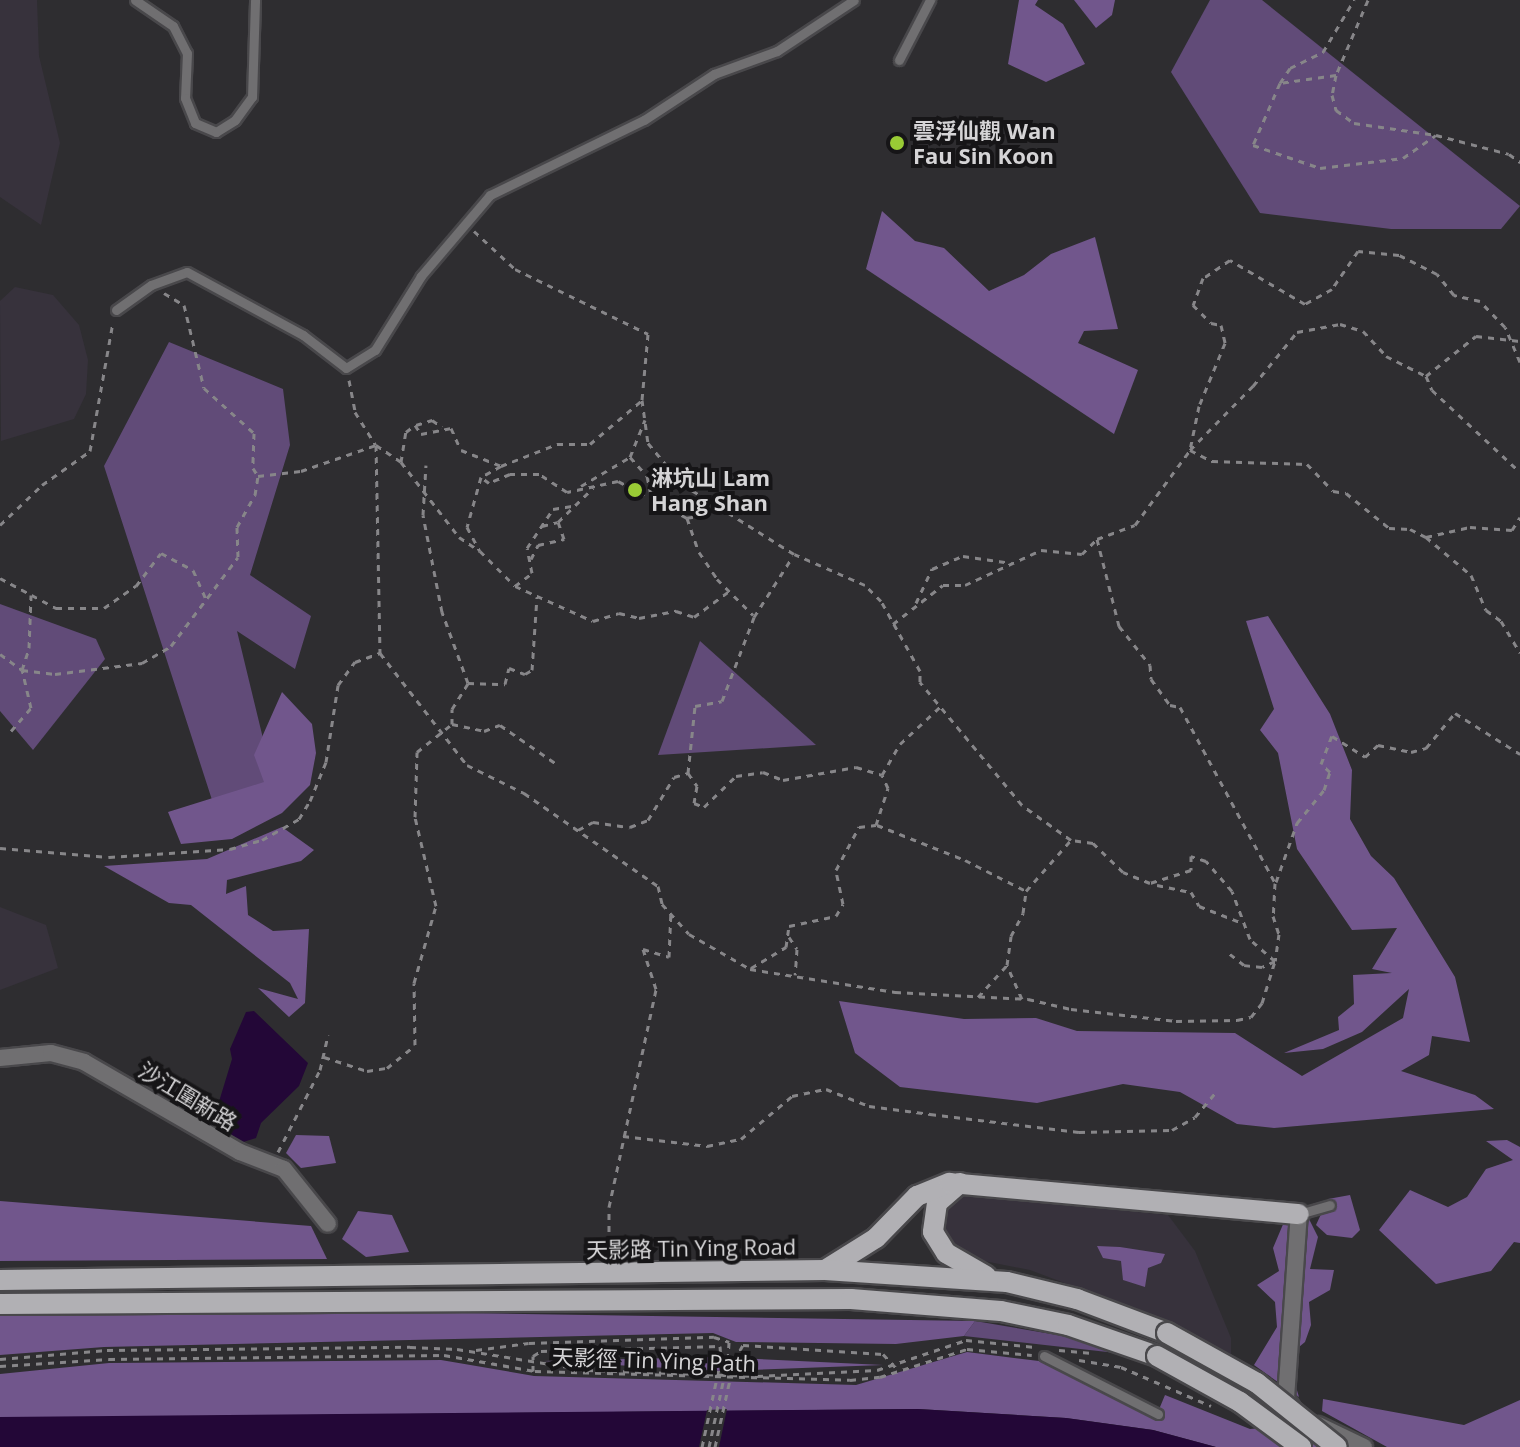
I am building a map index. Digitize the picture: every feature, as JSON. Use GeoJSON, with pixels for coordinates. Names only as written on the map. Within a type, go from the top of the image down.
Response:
{"type":"FeatureCollection","features":[{"type":"Feature","properties":{"kind":"main road"},"geometry":{"type":"LineString","coordinates":[[960,1183],[934,1209],[935,1238],[946,1253],[991,1279]]}},
{"type":"Feature","properties":{"kind":"main road"},"geometry":{"type":"LineString","coordinates":[[825,1270],[876,1238],[925,1191],[960,1183],[1299,1214]]}},
{"type":"Feature","properties":{"kind":"main road","name":"天影路 Tin Ying Road"},"geometry":{"type":"LineString","coordinates":[[0,1280],[825,1270],[991,1279],[1077,1299],[1167,1333],[1257,1383],[1337,1447]]}},
{"type":"Feature","properties":{"kind":"main road"},"geometry":{"type":"LineString","coordinates":[[0,1304],[851,1299],[1012,1313],[1157,1356],[1240,1402],[1301,1447]]}},
{"type":"Feature","properties":{"kind":"street","name":"沙江圍新路"},"geometry":{"type":"LineString","coordinates":[[0,1058],[51,1053],[84,1062],[295,1178],[328,1224]]}},
{"type":"Feature","properties":{"kind":"street"},"geometry":{"type":"LineString","coordinates":[[1299,1214],[1286,1398],[1303,1418],[1364,1447]]}},
{"type":"Feature","properties":{"kind":"lane"},"geometry":{"type":"LineString","coordinates":[[135,0],[173,26],[187,53],[185,98],[195,123],[216,132],[235,120],[252,97],[255,0]]}},
{"type":"Feature","properties":{"kind":"lane"},"geometry":{"type":"LineString","coordinates":[[116,310],[151,285],[187,272],[303,335],[346,368],[375,350],[463,221],[490,195],[644,120],[714,74],[777,51],[854,0]]}},
{"type":"Feature","properties":{"kind":"lane"},"geometry":{"type":"LineString","coordinates":[[899,60],[930,0]]}},
{"type":"Feature","properties":{"kind":"lane"},"geometry":{"type":"LineString","coordinates":[[1299,1214],[1330,1205]]}},
{"type":"Feature","properties":{"kind":"lane"},"geometry":{"type":"LineString","coordinates":[[1044,1356],[1158,1414]]}},
{"type":"Feature","properties":{"kind":"path"},"geometry":{"type":"LineString","coordinates":[[1354,0],[1323,52],[1290,68],[1280,83],[1253,145],[1278,157],[1320,168],[1361,166],[1403,158],[1436,135]]}},
{"type":"Feature","properties":{"kind":"path"},"geometry":{"type":"LineString","coordinates":[[1368,0],[1336,75],[1332,95],[1336,110],[1354,123],[1436,135],[1509,154],[1520,162]]}},
{"type":"Feature","properties":{"kind":"path"},"geometry":{"type":"LineString","coordinates":[[1280,83],[1336,75]]}},
{"type":"Feature","properties":{"kind":"path"},"geometry":{"type":"LineString","coordinates":[[463,221],[515,269],[648,334],[642,400],[648,443],[682,484],[794,554],[865,585],[893,624],[920,671],[920,682],[941,706],[953,728],[977,746],[1004,789],[1071,840],[1093,843],[1123,872],[1157,885],[1191,892],[1199,906],[1245,924]]}},
{"type":"Feature","properties":{"kind":"path"},"geometry":{"type":"LineString","coordinates":[[1190,450],[1199,406],[1225,343],[1221,325],[1211,323],[1193,305],[1203,278],[1230,260],[1305,304],[1332,289],[1358,251],[1399,255],[1437,274],[1454,295],[1480,301],[1505,327],[1520,362]]}},
{"type":"Feature","properties":{"kind":"path"},"geometry":{"type":"LineString","coordinates":[[0,654],[22,670],[76,674],[142,663],[171,646],[238,557],[237,527],[255,495],[258,476],[253,468],[254,433],[204,388],[184,305],[151,285]]}},
{"type":"Feature","properties":{"kind":"path"},"geometry":{"type":"LineString","coordinates":[[0,525],[42,485],[90,451],[116,310]]}},
{"type":"Feature","properties":{"kind":"path"},"geometry":{"type":"LineString","coordinates":[[893,624],[943,585],[965,585],[1041,550],[1082,554],[1097,539],[1135,525],[1190,450],[1253,386],[1297,332],[1340,324],[1363,331],[1386,356],[1426,376],[1432,390],[1520,472]]}},
{"type":"Feature","properties":{"kind":"path"},"geometry":{"type":"LineString","coordinates":[[1426,376],[1476,336],[1520,341]]}},
{"type":"Feature","properties":{"kind":"path"},"geometry":{"type":"LineString","coordinates":[[346,368],[355,412],[376,445],[401,462],[459,537],[480,551],[515,586],[593,621],[619,613],[639,618],[676,611],[694,617],[732,589]]}},
{"type":"Feature","properties":{"kind":"path"},"geometry":{"type":"LineString","coordinates":[[480,551],[467,527],[481,477],[557,444],[590,444],[642,400]]}},
{"type":"Feature","properties":{"kind":"path"},"geometry":{"type":"LineString","coordinates":[[481,477],[489,483],[510,474],[539,474],[567,492],[630,457],[646,415]]}},
{"type":"Feature","properties":{"kind":"path"},"geometry":{"type":"LineString","coordinates":[[401,462],[406,432],[415,425],[432,420],[442,427]]}},
{"type":"Feature","properties":{"kind":"path"},"geometry":{"type":"LineString","coordinates":[[415,425],[421,434],[442,427],[451,428],[461,450],[501,466]]}},
{"type":"Feature","properties":{"kind":"path"},"geometry":{"type":"LineString","coordinates":[[258,476],[301,471],[376,445]]}},
{"type":"Feature","properties":{"kind":"path"},"geometry":{"type":"LineString","coordinates":[[376,445],[376,644],[380,653],[467,765],[524,793],[658,886],[662,904],[671,910],[689,934],[750,969],[976,999],[1022,999],[1176,1021],[1251,1017],[1262,1003],[1275,961],[1279,934],[1273,916],[1275,883],[1297,823],[1324,790],[1330,772],[1321,764],[1332,736],[1365,757],[1378,745],[1411,752],[1426,748],[1455,713],[1520,754]]}},
{"type":"Feature","properties":{"kind":"path"},"geometry":{"type":"LineString","coordinates":[[1190,450],[1212,461],[1307,464],[1333,491],[1346,493],[1389,528],[1410,529],[1426,537],[1471,575],[1486,610],[1501,621],[1520,653]]}},
{"type":"Feature","properties":{"kind":"path"},"geometry":{"type":"LineString","coordinates":[[630,457],[647,476],[651,495]]}},
{"type":"Feature","properties":{"kind":"path"},"geometry":{"type":"LineString","coordinates":[[426,465],[421,488],[442,612],[468,683]]}},
{"type":"Feature","properties":{"kind":"path"},"geometry":{"type":"LineString","coordinates":[[581,486],[593,488],[618,481],[651,495],[687,518],[699,552],[717,579],[732,589],[754,617]]}},
{"type":"Feature","properties":{"kind":"path"},"geometry":{"type":"LineString","coordinates":[[542,526],[558,522],[593,488]]}},
{"type":"Feature","properties":{"kind":"path"},"geometry":{"type":"LineString","coordinates":[[515,586],[532,573],[527,548],[553,509],[577,505]]}},
{"type":"Feature","properties":{"kind":"path"},"geometry":{"type":"LineString","coordinates":[[687,518],[705,515],[716,505]]}},
{"type":"Feature","properties":{"kind":"path"},"geometry":{"type":"LineString","coordinates":[[1426,537],[1470,527],[1512,530],[1520,517]]}},
{"type":"Feature","properties":{"kind":"path"},"geometry":{"type":"LineString","coordinates":[[531,559],[538,545],[564,539],[558,522]]}},
{"type":"Feature","properties":{"kind":"path"},"geometry":{"type":"LineString","coordinates":[[1097,539],[1119,626],[1150,665],[1151,679],[1170,705],[1180,707],[1275,883]]}},
{"type":"Feature","properties":{"kind":"path"},"geometry":{"type":"LineString","coordinates":[[0,578],[56,608],[104,608],[136,586],[161,553],[193,570],[207,602]]}},
{"type":"Feature","properties":{"kind":"path"},"geometry":{"type":"LineString","coordinates":[[794,554],[754,617],[722,701],[695,706],[688,773],[697,786],[694,803],[704,807],[736,776],[763,772],[783,780],[856,767],[882,775],[888,788],[876,825]]}},
{"type":"Feature","properties":{"kind":"path"},"geometry":{"type":"LineString","coordinates":[[915,607],[932,569],[963,556],[1013,564]]}},
{"type":"Feature","properties":{"kind":"path"},"geometry":{"type":"LineString","coordinates":[[11,731],[31,708],[22,670],[29,648],[31,595]]}},
{"type":"Feature","properties":{"kind":"path"},"geometry":{"type":"LineString","coordinates":[[468,683],[505,684],[509,668],[525,674],[532,670],[537,597]]}},
{"type":"Feature","properties":{"kind":"path"},"geometry":{"type":"LineString","coordinates":[[0,848],[109,857],[230,849],[262,840],[299,819],[326,762],[338,685],[355,662],[380,653]]}},
{"type":"Feature","properties":{"kind":"path"},"geometry":{"type":"LineString","coordinates":[[324,1057],[367,1071],[387,1068],[415,1045],[414,983],[436,906],[415,817],[417,752],[452,724],[452,709],[468,683]]}},
{"type":"Feature","properties":{"kind":"path"},"geometry":{"type":"LineString","coordinates":[[882,775],[900,744],[941,706]]}},
{"type":"Feature","properties":{"kind":"path"},"geometry":{"type":"LineString","coordinates":[[452,724],[484,731],[500,725],[555,763]]}},
{"type":"Feature","properties":{"kind":"path"},"geometry":{"type":"LineString","coordinates":[[578,830],[593,822],[630,827],[648,820],[674,777],[688,773]]}},
{"type":"Feature","properties":{"kind":"path"},"geometry":{"type":"LineString","coordinates":[[750,969],[786,947],[789,926],[836,916],[843,904],[836,870],[859,827],[876,825],[965,860],[1026,891]]}},
{"type":"Feature","properties":{"kind":"path"},"geometry":{"type":"LineString","coordinates":[[1022,999],[1007,965],[1006,954],[1023,913],[1026,891],[1071,840]]}},
{"type":"Feature","properties":{"kind":"path"},"geometry":{"type":"LineString","coordinates":[[1157,885],[1191,870],[1191,856],[1206,861],[1232,891],[1250,939],[1275,961]]}},
{"type":"Feature","properties":{"kind":"path"},"geometry":{"type":"LineString","coordinates":[[609,1262],[609,1207],[656,989],[643,949],[669,957],[671,910]]}},
{"type":"Feature","properties":{"kind":"path"},"geometry":{"type":"LineString","coordinates":[[789,937],[797,949],[795,976]]}},
{"type":"Feature","properties":{"kind":"path"},"geometry":{"type":"LineString","coordinates":[[1230,954],[1244,965],[1262,967],[1275,961]]}},
{"type":"Feature","properties":{"kind":"path"},"geometry":{"type":"LineString","coordinates":[[976,999],[989,991],[1007,965]]}},
{"type":"Feature","properties":{"kind":"path"},"geometry":{"type":"LineString","coordinates":[[271,1165],[324,1057],[328,1035]]}},
{"type":"Feature","properties":{"kind":"path"},"geometry":{"type":"LineString","coordinates":[[623,1136],[707,1146],[741,1139],[792,1096],[826,1089],[869,1106],[1079,1132],[1172,1130],[1195,1117],[1215,1093]]}},
{"type":"Feature","properties":{"kind":"path"},"geometry":{"type":"LineString","coordinates":[[0,1359],[250,1346],[472,1351],[529,1343],[714,1337],[726,1339],[729,1350],[709,1447]]}},
{"type":"Feature","properties":{"kind":"path"},"geometry":{"type":"LineString","coordinates":[[472,1351],[533,1364],[757,1376],[848,1374],[894,1364],[966,1340],[1103,1354]]}},
{"type":"Feature","properties":{"kind":"path"},"geometry":{"type":"LineString","coordinates":[[715,1447],[736,1351],[743,1345],[883,1354],[898,1370]]}},
{"type":"Feature","properties":{"kind":"path"},"geometry":{"type":"LineString","coordinates":[[702,1447],[723,1349]]}},
{"type":"Feature","properties":{"kind":"path","name":"天影徑 Tin Ying Path"},"geometry":{"type":"LineString","coordinates":[[0,1366],[109,1359],[444,1355],[533,1371],[760,1381],[850,1380],[898,1370],[967,1349],[1121,1367],[1218,1409]]}},
{"type":"Feature","properties":{"kind":"path"},"geometry":{"type":"LineString","coordinates":[[533,1371],[533,1364],[541,1351],[736,1351]]}},
{"type":"Feature","properties":{"kind":"path"},"geometry":{"type":"LineString","coordinates":[[1121,1359],[1216,1398]]}},
{"type":"Feature","properties":{"kind":"shaded area"},"geometry":{"type":"Polygon","coordinates":[[[0,0],[37,0],[39,56],[60,143],[41,225],[0,197],[0,0]]]}},
{"type":"Feature","properties":{"kind":"shaded area"},"geometry":{"type":"Polygon","coordinates":[[[1019,0],[1038,0],[1035,5],[1063,24],[1085,64],[1046,82],[1008,64],[1019,0]]]}},
{"type":"Feature","properties":{"kind":"shaded area"},"geometry":{"type":"Polygon","coordinates":[[[1074,0],[1115,0],[1112,15],[1096,28],[1074,0]]]}},
{"type":"Feature","properties":{"kind":"shaded area"},"geometry":{"type":"Polygon","coordinates":[[[1210,0],[1262,0],[1520,206],[1501,229],[1391,229],[1260,213],[1171,72],[1210,0]]]}},
{"type":"Feature","properties":{"kind":"shaded area"},"geometry":{"type":"Polygon","coordinates":[[[882,211],[915,241],[944,248],[989,291],[1024,275],[1051,254],[1095,237],[1118,329],[1084,331],[1078,343],[1138,370],[1114,434],[866,269],[882,211]]]}},
{"type":"Feature","properties":{"kind":"shaded area"},"geometry":{"type":"Polygon","coordinates":[[[15,287],[53,295],[79,325],[88,360],[86,394],[74,419],[1,441],[0,301],[15,287]]]}},
{"type":"Feature","properties":{"kind":"shaded area"},"geometry":{"type":"Polygon","coordinates":[[[169,342],[283,389],[290,445],[250,575],[311,616],[295,669],[237,631],[276,792],[213,803],[104,466],[169,342]]]}},
{"type":"Feature","properties":{"kind":"shaded area"},"geometry":{"type":"Polygon","coordinates":[[[0,604],[96,639],[105,659],[33,750],[0,711],[0,604]]]}},
{"type":"Feature","properties":{"kind":"shaded area"},"geometry":{"type":"Polygon","coordinates":[[[1268,616],[1330,714],[1352,770],[1350,819],[1371,856],[1394,878],[1455,977],[1470,1042],[1432,1036],[1429,1055],[1401,1071],[1475,1095],[1494,1109],[1274,1128],[1237,1124],[1180,1092],[1123,1084],[1037,1103],[900,1087],[855,1053],[839,1001],[964,1019],[1036,1018],[1077,1031],[1235,1033],[1302,1076],[1403,1018],[1409,989],[1362,1032],[1323,1049],[1284,1053],[1339,1030],[1338,1017],[1354,1004],[1353,975],[1392,973],[1372,969],[1397,928],[1352,930],[1297,849],[1278,753],[1260,730],[1274,709],[1246,621],[1268,616]]]}},
{"type":"Feature","properties":{"kind":"shaded area"},"geometry":{"type":"Polygon","coordinates":[[[700,641],[816,745],[658,755],[700,641]]]}},
{"type":"Feature","properties":{"kind":"shaded area"},"geometry":{"type":"Polygon","coordinates":[[[282,692],[312,724],[316,753],[310,785],[282,813],[232,839],[181,844],[168,812],[264,782],[254,755],[282,692]]]}},
{"type":"Feature","properties":{"kind":"shaded area"},"geometry":{"type":"Polygon","coordinates":[[[282,827],[314,850],[301,861],[227,880],[226,894],[246,886],[248,915],[273,931],[309,929],[305,1003],[289,1017],[258,988],[298,999],[290,983],[191,905],[169,903],[104,866],[207,859],[282,827]]]}},
{"type":"Feature","properties":{"kind":"shaded area"},"geometry":{"type":"Polygon","coordinates":[[[0,907],[46,925],[58,968],[0,990],[0,907]]]}},
{"type":"Feature","properties":{"kind":"shaded area"},"geometry":{"type":"Polygon","coordinates":[[[254,1011],[308,1063],[299,1086],[261,1123],[256,1138],[240,1143],[214,1118],[232,1059],[230,1049],[246,1012],[254,1011]]]}},
{"type":"Feature","properties":{"kind":"shaded area"},"geometry":{"type":"Polygon","coordinates":[[[296,1135],[329,1136],[336,1163],[301,1168],[286,1153],[296,1135]]]}},
{"type":"Feature","properties":{"kind":"shaded area"},"geometry":{"type":"Polygon","coordinates":[[[1507,1140],[1520,1147],[1520,1243],[1514,1242],[1491,1271],[1436,1284],[1379,1230],[1410,1190],[1448,1207],[1467,1197],[1486,1169],[1513,1160],[1486,1141],[1507,1140]]]}},
{"type":"Feature","properties":{"kind":"shaded area"},"geometry":{"type":"Polygon","coordinates":[[[966,1195],[1168,1215],[1195,1251],[1231,1338],[1231,1354],[1168,1322],[1030,1270],[974,1259],[954,1249],[943,1236],[942,1221],[953,1198],[966,1195]]]}},
{"type":"Feature","properties":{"kind":"shaded area"},"geometry":{"type":"Polygon","coordinates":[[[1350,1195],[1360,1230],[1352,1238],[1327,1235],[1316,1225],[1328,1199],[1350,1195]]]}},
{"type":"Feature","properties":{"kind":"shaded area"},"geometry":{"type":"Polygon","coordinates":[[[0,1201],[311,1226],[327,1259],[0,1261],[0,1201]]]}},
{"type":"Feature","properties":{"kind":"shaded area"},"geometry":{"type":"Polygon","coordinates":[[[358,1211],[392,1215],[409,1252],[366,1257],[342,1239],[358,1211]]]}},
{"type":"Feature","properties":{"kind":"shaded area"},"geometry":{"type":"Polygon","coordinates":[[[1309,1219],[1318,1237],[1310,1269],[1334,1270],[1330,1290],[1309,1302],[1311,1325],[1305,1342],[1287,1357],[1299,1397],[1254,1365],[1277,1327],[1275,1302],[1257,1285],[1279,1271],[1273,1248],[1284,1222],[1309,1219]]]}},
{"type":"Feature","properties":{"kind":"shaded area"},"geometry":{"type":"Polygon","coordinates":[[[1097,1246],[1165,1254],[1161,1263],[1148,1268],[1145,1287],[1123,1280],[1121,1261],[1103,1258],[1097,1246]]]}},
{"type":"Feature","properties":{"kind":"shaded area"},"geometry":{"type":"Polygon","coordinates":[[[0,1313],[462,1313],[975,1321],[964,1336],[896,1344],[736,1342],[713,1333],[104,1347],[0,1355],[0,1313]]]}},
{"type":"Feature","properties":{"kind":"shaded area"},"geometry":{"type":"Polygon","coordinates":[[[975,1321],[1069,1337],[1116,1353],[964,1336],[975,1321]]]}},
{"type":"Feature","properties":{"kind":"shaded area"},"geometry":{"type":"Polygon","coordinates":[[[967,1352],[1039,1361],[1155,1419],[1165,1395],[1250,1429],[1295,1425],[1344,1447],[1216,1447],[1153,1430],[1066,1418],[918,1409],[0,1418],[0,1374],[109,1363],[441,1360],[534,1376],[856,1385],[967,1352]]]}},
{"type":"Feature","properties":{"kind":"shaded area"},"geometry":{"type":"Polygon","coordinates":[[[715,1357],[883,1365],[722,1371],[543,1361],[715,1357]]]}},
{"type":"Feature","properties":{"kind":"shaded area"},"geometry":{"type":"Polygon","coordinates":[[[1323,1399],[1464,1425],[1520,1400],[1520,1447],[1387,1447],[1322,1411],[1323,1399]]]}},
{"type":"Feature","properties":{"kind":"shaded area"},"geometry":{"type":"Polygon","coordinates":[[[918,1409],[1066,1418],[1153,1430],[1216,1447],[0,1447],[0,1417],[918,1409]]]}},
{"type":"Feature","properties":{"kind":"pier"},"geometry":{"type":"Polygon","coordinates":[[[727,1409],[719,1447],[699,1447],[707,1410],[727,1409]]]}},
{"type":"Feature","properties":{"kind":"place","name":"雲浮仙觀 Wan Fau Sin Koon"},"geometry":{"type":"Point","coordinates":[897,143]}},
{"type":"Feature","properties":{"kind":"place","name":"淋坑山 Lam Hang Shan"},"geometry":{"type":"Point","coordinates":[635,490]}}]}
